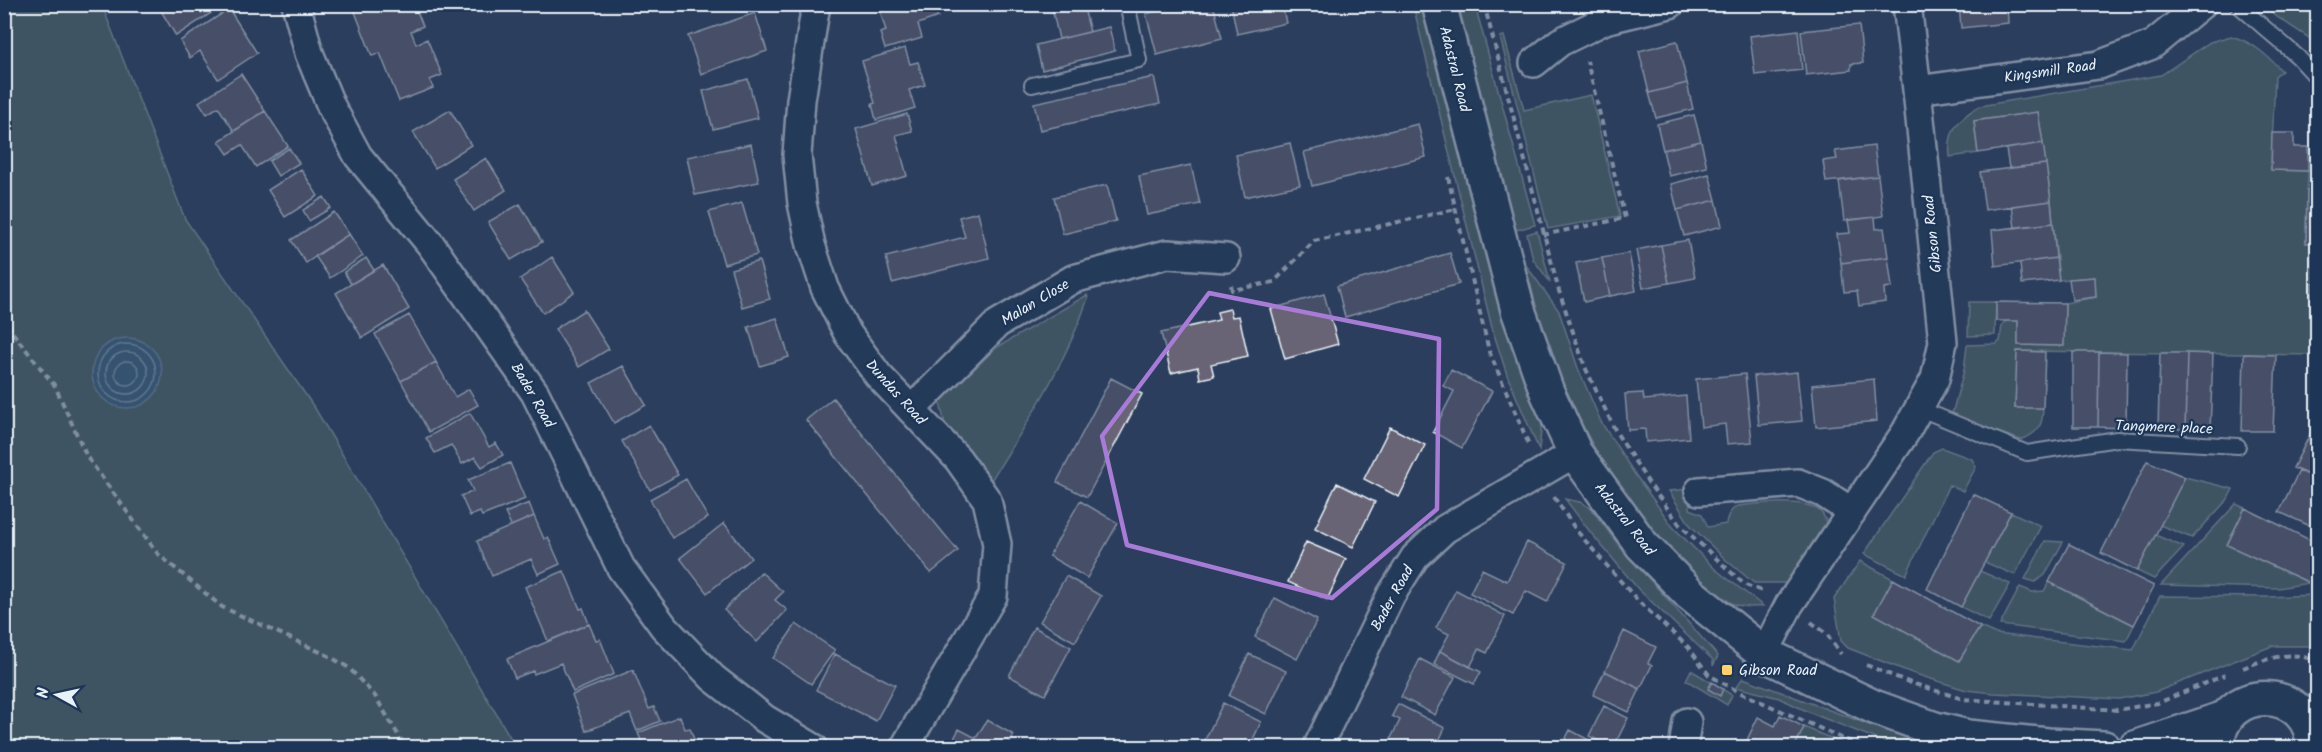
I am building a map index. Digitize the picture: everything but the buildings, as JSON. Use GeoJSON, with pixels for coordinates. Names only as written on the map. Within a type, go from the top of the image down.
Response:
{"type":"FeatureCollection","features":[{"type":"Feature","properties":{"kind":"street","name":"Bader Road"},"geometry":{"type":"LineString","coordinates":[[296,4],[309,53],[331,106],[358,156],[431,245],[535,393],[621,568],[664,627],[713,678],[765,719],[814,747]]}},
{"type":"Feature","properties":{"kind":"street","name":"Dundas Road"},"geometry":{"type":"LineString","coordinates":[[816,4],[801,100],[797,155],[802,203],[811,245],[825,288],[848,334],[878,375],[958,459],[987,500],[996,544],[993,596],[904,747]]}},
{"type":"Feature","properties":{"kind":"street","name":"Adastral Road"},"geometry":{"type":"LineString","coordinates":[[1439,4],[1518,310],[1547,392],[1575,453],[1642,545],[1690,594],[1764,654],[1874,707],[1971,742],[2104,747]]}},
{"type":"Feature","properties":{"kind":"street"},"geometry":{"type":"LineString","coordinates":[[1534,63],[1560,42],[1605,20],[1670,4]]}},
{"type":"Feature","properties":{"kind":"street","name":"Gibson Road"},"geometry":{"type":"LineString","coordinates":[[1764,654],[1789,605],[1905,433],[1935,379],[1943,342],[1907,4]]}},
{"type":"Feature","properties":{"kind":"street","name":"Kingsmill Road"},"geometry":{"type":"LineString","coordinates":[[1917,90],[2099,64],[2152,45],[2202,4]]}},
{"type":"Feature","properties":{"kind":"street","name":"Malan Close"},"geometry":{"type":"LineString","coordinates":[[911,410],[997,324],[1073,279],[1167,254],[1226,258]]}},
{"type":"Feature","properties":{"kind":"street","name":"Bader Road"},"geometry":{"type":"LineString","coordinates":[[1317,747],[1391,595],[1415,557],[1445,529],[1575,453]]}},
{"type":"Feature","properties":{"kind":"street"},"geometry":{"type":"LineString","coordinates":[[1699,491],[1798,483],[1823,493],[1852,512]]}},
{"type":"Feature","properties":{"kind":"street"},"geometry":{"type":"LineString","coordinates":[[2135,747],[2221,733],[2243,702],[2262,697],[2282,700],[2309,716],[2313,747]]}},
{"type":"Feature","properties":{"kind":"lane"},"geometry":{"type":"LineString","coordinates":[[1032,85],[1139,60],[1127,4]]}},
{"type":"Feature","properties":{"kind":"lane"},"geometry":{"type":"LineString","coordinates":[[2237,4],[2298,57],[2318,79]]}},
{"type":"Feature","properties":{"kind":"lane","name":"Tangmere place"},"geometry":{"type":"LineString","coordinates":[[1918,408],[2027,453],[2117,440],[2238,446]]}},
{"type":"Feature","properties":{"kind":"path"},"geometry":{"type":"LineString","coordinates":[[1543,234],[1625,218],[1581,32]]}},
{"type":"Feature","properties":{"kind":"path"},"geometry":{"type":"LineString","coordinates":[[1226,258],[1232,290],[1274,282],[1314,241],[1456,209]]}},
{"type":"Feature","properties":{"kind":"path"},"geometry":{"type":"LineString","coordinates":[[4,315],[12,332],[55,386],[87,457],[158,554],[222,607],[349,668],[375,696],[406,747]]}},
{"type":"Feature","properties":{"kind":"path"},"geometry":{"type":"LineString","coordinates":[[4,327],[12,332]]}},
{"type":"Feature","properties":{"kind":"highlighted area"},"geometry":{"type":"Polygon","coordinates":[[[1209,293],[1439,339],[1437,509],[1332,598],[1127,545],[1102,436],[1209,293]]]}},
{"type":"Feature","properties":{"kind":"green space"},"geometry":{"type":"Polygon","coordinates":[[[4,5],[102,5],[185,219],[316,410],[516,747],[5,747],[4,5]]]}},
{"type":"Feature","properties":{"kind":"green space"},"geometry":{"type":"Polygon","coordinates":[[[1413,5],[1423,5],[1506,330],[1542,423],[1539,450],[1507,375],[1492,328],[1413,5]]]}},
{"type":"Feature","properties":{"kind":"green space"},"geometry":{"type":"Polygon","coordinates":[[[1458,5],[1475,5],[1535,225],[1516,230],[1458,5]]]}},
{"type":"Feature","properties":{"kind":"green space"},"geometry":{"type":"Polygon","coordinates":[[[2264,5],[2317,5],[2317,43],[2277,17],[2264,5]]]}},
{"type":"Feature","properties":{"kind":"green space"},"geometry":{"type":"Polygon","coordinates":[[[1504,36],[1524,110],[1591,95],[1620,216],[1548,229],[1500,37],[1504,36]]]}},
{"type":"Feature","properties":{"kind":"green space"},"geometry":{"type":"Polygon","coordinates":[[[2231,36],[2259,50],[2282,71],[2275,76],[2271,169],[2308,171],[2306,242],[2317,243],[2317,355],[2018,351],[2015,408],[2043,408],[2041,424],[2035,432],[2021,440],[1956,418],[1952,414],[1964,370],[1967,345],[1996,344],[2000,341],[2002,325],[2006,321],[2018,321],[2018,345],[2063,346],[2065,303],[2096,297],[2094,277],[2059,280],[2051,201],[2038,112],[1974,121],[1978,153],[1950,157],[1950,140],[1956,126],[1966,115],[1980,106],[2161,75],[2210,42],[2231,36]]]}},
{"type":"Feature","properties":{"kind":"green space"},"geometry":{"type":"Polygon","coordinates":[[[1537,231],[1550,282],[1533,259],[1527,234],[1537,231]]]}},
{"type":"Feature","properties":{"kind":"green space"},"geometry":{"type":"Polygon","coordinates":[[[1523,261],[1559,311],[1578,368],[1601,422],[1634,473],[1673,527],[1715,569],[1763,606],[1739,606],[1717,597],[1658,539],[1620,489],[1601,459],[1568,396],[1543,329],[1523,261]]]}},
{"type":"Feature","properties":{"kind":"green space"},"geometry":{"type":"Polygon","coordinates":[[[1087,295],[1088,298],[1079,322],[1057,370],[990,482],[974,455],[946,429],[940,403],[996,348],[1087,295]]]}},
{"type":"Feature","properties":{"kind":"green space"},"geometry":{"type":"Polygon","coordinates":[[[1969,302],[1996,302],[1995,335],[1968,336],[1969,302]]]}},
{"type":"Feature","properties":{"kind":"green space"},"geometry":{"type":"Polygon","coordinates":[[[1942,448],[1972,459],[1976,467],[1963,491],[1949,485],[1906,575],[1864,554],[1933,452],[1942,448]]]}},
{"type":"Feature","properties":{"kind":"green space"},"geometry":{"type":"Polygon","coordinates":[[[2185,477],[2233,489],[2228,499],[2192,538],[2160,525],[2185,477]]]}},
{"type":"Feature","properties":{"kind":"green space"},"geometry":{"type":"Polygon","coordinates":[[[1690,489],[1690,509],[1702,514],[1708,527],[1726,524],[1729,514],[1737,506],[1796,503],[1810,506],[1821,512],[1826,522],[1823,536],[1792,583],[1754,583],[1690,525],[1669,491],[1690,489]]]}},
{"type":"Feature","properties":{"kind":"green space"},"geometry":{"type":"Polygon","coordinates":[[[1565,499],[1580,502],[1591,508],[1614,539],[1718,656],[1713,666],[1713,660],[1639,590],[1565,499]]]}},
{"type":"Feature","properties":{"kind":"green space"},"geometry":{"type":"Polygon","coordinates":[[[2236,504],[2245,508],[2227,545],[2310,583],[2278,588],[2161,585],[2236,504]]]}},
{"type":"Feature","properties":{"kind":"green space"},"geometry":{"type":"Polygon","coordinates":[[[2011,512],[2041,526],[2015,575],[1984,562],[2011,512]]]}},
{"type":"Feature","properties":{"kind":"green space"},"geometry":{"type":"Polygon","coordinates":[[[2155,535],[2184,547],[2154,579],[2137,571],[2155,535]]]}},
{"type":"Feature","properties":{"kind":"green space"},"geometry":{"type":"Polygon","coordinates":[[[2045,541],[2063,542],[2045,575],[2035,582],[2025,579],[2045,541]]]}},
{"type":"Feature","properties":{"kind":"green space"},"geometry":{"type":"Polygon","coordinates":[[[1860,561],[1893,579],[1875,614],[1959,660],[1980,627],[1996,634],[2133,650],[2160,596],[2313,595],[2317,587],[2317,648],[2314,646],[2272,646],[2156,692],[2119,699],[1966,690],[1912,673],[1848,648],[1841,641],[1834,599],[1860,561]]]}},
{"type":"Feature","properties":{"kind":"green space"},"geometry":{"type":"Polygon","coordinates":[[[1980,571],[2010,584],[1989,621],[1961,607],[1980,571]]]}},
{"type":"Feature","properties":{"kind":"green space"},"geometry":{"type":"Polygon","coordinates":[[[2049,582],[2134,625],[2126,641],[2000,625],[2020,587],[2032,592],[2044,591],[2049,582]]]}},
{"type":"Feature","properties":{"kind":"green space"},"geometry":{"type":"Polygon","coordinates":[[[1691,670],[1732,695],[1727,705],[1686,680],[1691,670]]]}},
{"type":"Feature","properties":{"kind":"green space"},"geometry":{"type":"Polygon","coordinates":[[[1743,678],[1886,731],[1942,747],[1897,747],[1779,698],[1736,687],[1743,678]]]}},
{"type":"Feature","properties":{"kind":"green space"},"geometry":{"type":"Polygon","coordinates":[[[1804,727],[1851,747],[1794,748],[1804,727]]]}},
{"type":"Feature","properties":{"kind":"water"},"geometry":{"type":"Polygon","coordinates":[[[127,338],[146,344],[156,354],[162,373],[156,392],[146,402],[127,408],[108,402],[98,392],[92,373],[98,354],[108,344],[127,338]]]}},
{"type":"Feature","properties":{"kind":"place","name":"Gibson Road"},"geometry":{"type":"Point","coordinates":[1727,670]}}]}
